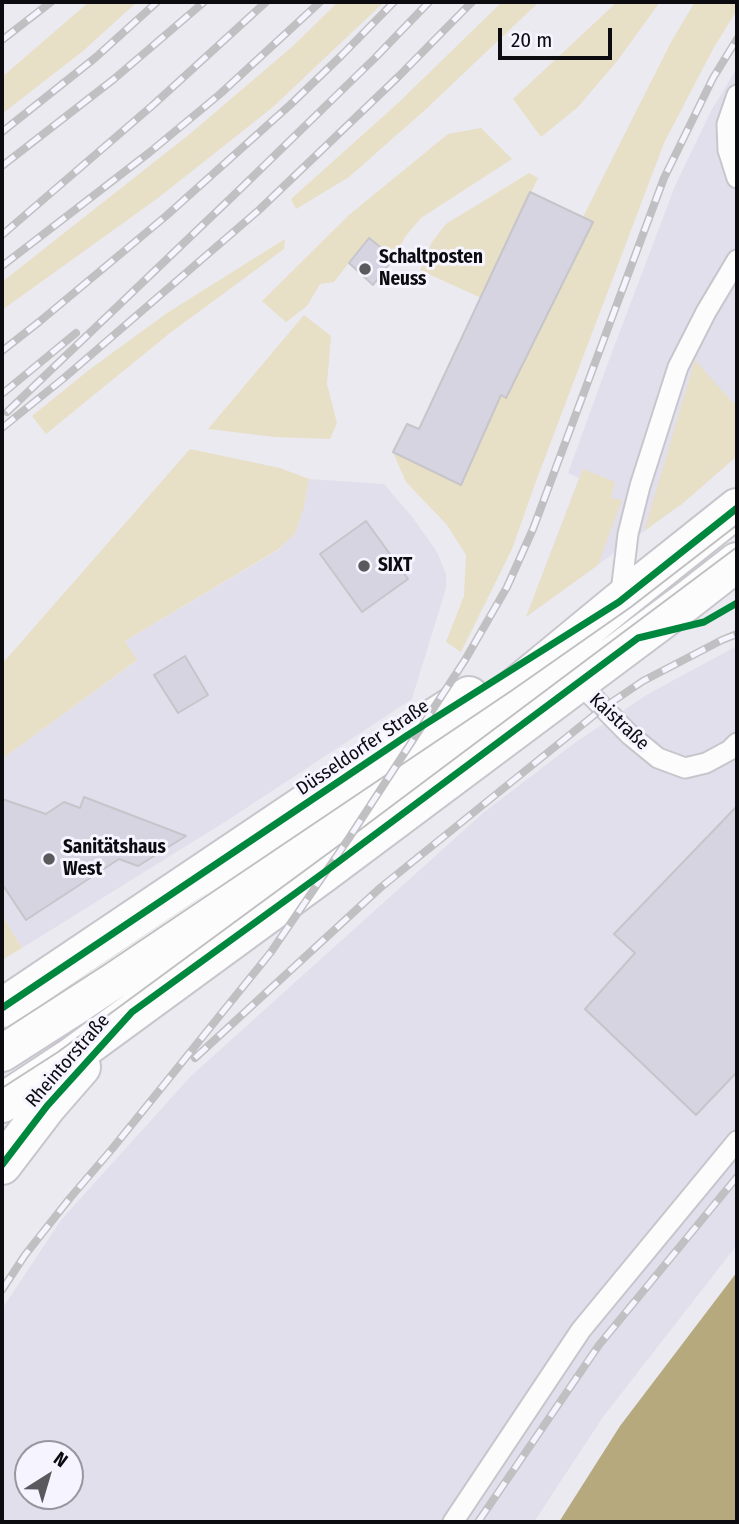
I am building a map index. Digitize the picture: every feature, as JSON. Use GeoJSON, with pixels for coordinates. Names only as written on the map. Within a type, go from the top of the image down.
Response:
{"type":"FeatureCollection","features":[{"type":"Feature","properties":{"kind":"main road","name":"Düsseldorfer Straße"},"geometry":{"type":"LineString","coordinates":[[2,1052],[209,915],[374,799],[737,508]]}},
{"type":"Feature","properties":{"kind":"main road"},"geometry":{"type":"LineString","coordinates":[[2,1103],[69,1059],[326,871],[737,562]]}},
{"type":"Feature","properties":{"kind":"main road"},"geometry":{"type":"LineString","coordinates":[[687,601],[737,570]]}},
{"type":"Feature","properties":{"kind":"main road","name":"Düsseldorfer Straße"},"geometry":{"type":"LineString","coordinates":[[2,1008],[424,724],[619,602]]}},
{"type":"Feature","properties":{"kind":"main road","name":"Rheintorstraße"},"geometry":{"type":"LineString","coordinates":[[2,1165],[47,1106],[132,1012]]}},
{"type":"Feature","properties":{"kind":"lane"},"geometry":{"type":"LineString","coordinates":[[737,95],[727,124],[728,150],[737,178]]}},
{"type":"Feature","properties":{"kind":"lane"},"geometry":{"type":"LineString","coordinates":[[619,602],[628,534],[640,485],[678,367],[737,260]]}},
{"type":"Feature","properties":{"kind":"lane","name":"Kaistraße"},"geometry":{"type":"LineString","coordinates":[[578,682],[630,736],[658,758],[685,768],[706,763],[737,743]]}},
{"type":"Feature","properties":{"kind":"lane"},"geometry":{"type":"LineString","coordinates":[[453,1522],[581,1330],[737,1141]]}},
{"type":"Feature","properties":{"kind":"shaded area"},"geometry":{"type":"Polygon","coordinates":[[[89,2],[137,2],[83,51],[2,114],[2,77],[89,2]]]}},
{"type":"Feature","properties":{"kind":"shaded area"},"geometry":{"type":"Polygon","coordinates":[[[338,2],[384,2],[273,107],[158,198],[2,310],[2,282],[191,133],[293,46],[338,2]]]}},
{"type":"Feature","properties":{"kind":"shaded area"},"geometry":{"type":"Polygon","coordinates":[[[502,2],[539,2],[425,110],[349,177],[296,209],[291,199],[397,104],[502,2]]]}},
{"type":"Feature","properties":{"kind":"shaded area"},"geometry":{"type":"Polygon","coordinates":[[[617,2],[660,2],[618,60],[578,107],[541,137],[513,99],[617,2]]]}},
{"type":"Feature","properties":{"kind":"shaded area"},"geometry":{"type":"Polygon","coordinates":[[[695,2],[737,2],[737,10],[713,49],[664,143],[512,549],[461,652],[446,642],[464,596],[466,555],[447,525],[406,482],[393,452],[461,484],[501,395],[506,397],[593,222],[583,217],[671,42],[695,2]]]}},
{"type":"Feature","properties":{"kind":"shaded area"},"geometry":{"type":"Polygon","coordinates":[[[737,68],[737,456],[683,503],[526,617],[579,478],[568,473],[675,186],[712,109],[737,68]]]}},
{"type":"Feature","properties":{"kind":"shaded area"},"geometry":{"type":"Polygon","coordinates":[[[481,128],[512,159],[421,218],[405,237],[394,258],[368,238],[334,282],[320,284],[307,306],[286,322],[262,301],[349,215],[448,134],[481,128]]]}},
{"type":"Feature","properties":{"kind":"shaded area"},"geometry":{"type":"Polygon","coordinates":[[[529,173],[538,178],[481,298],[420,270],[432,242],[446,224],[529,173]]]}},
{"type":"Feature","properties":{"kind":"shaded area"},"geometry":{"type":"Polygon","coordinates":[[[285,239],[284,249],[170,333],[46,434],[32,416],[167,313],[285,239]]]}},
{"type":"Feature","properties":{"kind":"shaded area"},"geometry":{"type":"Polygon","coordinates":[[[304,315],[331,336],[327,384],[337,423],[330,439],[275,437],[208,429],[304,315]]]}},
{"type":"Feature","properties":{"kind":"shaded area"},"geometry":{"type":"Polygon","coordinates":[[[695,360],[733,403],[737,401],[737,456],[683,503],[644,531],[695,360]]]}},
{"type":"Feature","properties":{"kind":"shaded area"},"geometry":{"type":"Polygon","coordinates":[[[190,449],[280,468],[309,479],[304,507],[295,533],[279,549],[125,641],[137,660],[2,759],[2,664],[190,449]]]}},
{"type":"Feature","properties":{"kind":"shaded area"},"geometry":{"type":"Polygon","coordinates":[[[583,469],[615,482],[611,498],[622,500],[598,565],[526,617],[583,469]]]}},
{"type":"Feature","properties":{"kind":"shaded area"},"geometry":{"type":"Polygon","coordinates":[[[309,479],[384,484],[437,552],[446,574],[446,588],[412,699],[228,820],[22,948],[2,915],[2,759],[136,661],[125,641],[280,549],[304,507],[309,479]]]}},
{"type":"Feature","properties":{"kind":"shaded area"},"geometry":{"type":"Polygon","coordinates":[[[737,646],[737,1245],[603,1417],[534,1522],[2,1522],[2,1309],[61,1220],[191,1076],[483,813],[576,742],[648,694],[737,646]]]}},
{"type":"Feature","properties":{"kind":"shaded area"},"geometry":{"type":"Polygon","coordinates":[[[2,915],[22,948],[2,960],[2,915]]]}},
{"type":"Feature","properties":{"kind":"shaded area"},"geometry":{"type":"Polygon","coordinates":[[[737,1272],[737,1522],[559,1522],[620,1426],[737,1272]]]}},
{"type":"Feature","properties":{"kind":"building"},"geometry":{"type":"Polygon","coordinates":[[[530,192],[593,222],[506,398],[501,395],[461,485],[393,452],[407,424],[419,429],[530,192]]]}},
{"type":"Feature","properties":{"kind":"building"},"geometry":{"type":"Polygon","coordinates":[[[369,238],[394,258],[373,285],[349,263],[369,238]]]}},
{"type":"Feature","properties":{"kind":"building","name":"SIXT"},"geometry":{"type":"Polygon","coordinates":[[[366,521],[408,579],[362,612],[320,554],[366,521]]]}},
{"type":"Feature","properties":{"kind":"building"},"geometry":{"type":"Polygon","coordinates":[[[185,656],[208,695],[178,713],[154,675],[185,656]]]}},
{"type":"Feature","properties":{"kind":"building","name":"Sanitätshaus West"},"geometry":{"type":"Polygon","coordinates":[[[84,797],[186,836],[138,866],[119,859],[26,920],[2,884],[2,799],[46,814],[64,802],[80,808],[84,797]]]}},
{"type":"Feature","properties":{"kind":"building"},"geometry":{"type":"Polygon","coordinates":[[[737,806],[737,1072],[696,1115],[585,1009],[635,953],[614,934],[737,806]]]}},
{"type":"Feature","properties":{"kind":"tram line"},"geometry":{"type":"LineString","coordinates":[[2,1031],[511,691],[631,607],[737,525]]}},
{"type":"Feature","properties":{"kind":"tram line"},"geometry":{"type":"LineString","coordinates":[[2,1088],[58,1052],[349,838],[737,547]]}},
{"type":"Feature","properties":{"kind":"railway"},"geometry":{"type":"LineString","coordinates":[[2,40],[51,2]]}},
{"type":"Feature","properties":{"kind":"railway"},"geometry":{"type":"LineString","coordinates":[[2,132],[95,58],[157,2]]}},
{"type":"Feature","properties":{"kind":"railway"},"geometry":{"type":"LineString","coordinates":[[2,166],[114,79],[204,2]]}},
{"type":"Feature","properties":{"kind":"railway"},"geometry":{"type":"LineString","coordinates":[[2,235],[153,105],[266,2]]}},
{"type":"Feature","properties":{"kind":"railway"},"geometry":{"type":"LineString","coordinates":[[2,266],[150,152],[220,94],[320,2]]}},
{"type":"Feature","properties":{"kind":"railway"},"geometry":{"type":"LineString","coordinates":[[2,351],[166,216],[290,105],[394,2]]}},
{"type":"Feature","properties":{"kind":"railway"},"geometry":{"type":"LineString","coordinates":[[7,412],[234,195],[429,2]]}},
{"type":"Feature","properties":{"kind":"railway"},"geometry":{"type":"LineString","coordinates":[[2,428],[259,210],[472,2]]}},
{"type":"Feature","properties":{"kind":"railway"},"geometry":{"type":"LineString","coordinates":[[2,1290],[25,1255],[70,1198],[271,952],[465,660],[507,587],[533,529],[664,178],[713,78],[737,39]]}},
{"type":"Feature","properties":{"kind":"railway"},"geometry":{"type":"LineString","coordinates":[[2,394],[76,333]]}},
{"type":"Feature","properties":{"kind":"railway"},"geometry":{"type":"LineString","coordinates":[[195,1058],[380,888],[603,708],[643,681],[737,634]]}},
{"type":"Feature","properties":{"kind":"railway"},"geometry":{"type":"LineString","coordinates":[[478,1522],[599,1345],[737,1177]]}},
{"type":"Feature","properties":{"kind":"cycle path"},"geometry":{"type":"LineString","coordinates":[[2,1008],[408,735],[619,602],[737,508]]}},
{"type":"Feature","properties":{"kind":"cycle path"},"geometry":{"type":"LineString","coordinates":[[2,1165],[47,1106],[132,1012],[638,638],[704,622],[737,603]]}},
{"type":"Feature","properties":{"kind":"place","name":"Schaltposten Neuss"},"geometry":{"type":"Point","coordinates":[365,269]}},
{"type":"Feature","properties":{"kind":"place","name":"SIXT"},"geometry":{"type":"Point","coordinates":[364,566]}},
{"type":"Feature","properties":{"kind":"place","name":"Sanitätshaus West"},"geometry":{"type":"Point","coordinates":[49,859]}}]}
